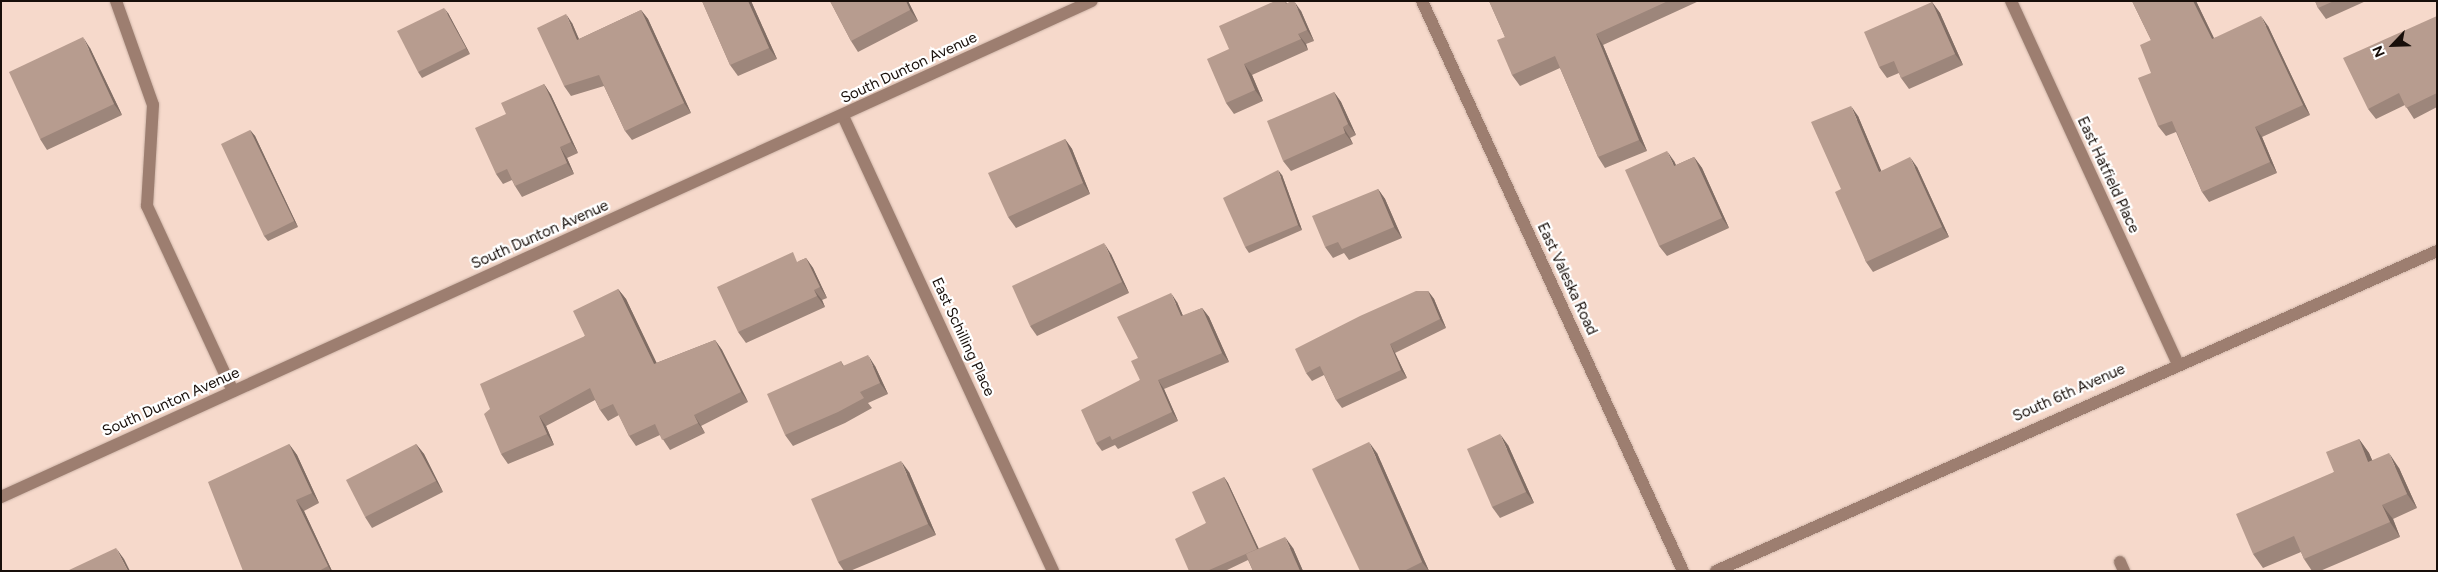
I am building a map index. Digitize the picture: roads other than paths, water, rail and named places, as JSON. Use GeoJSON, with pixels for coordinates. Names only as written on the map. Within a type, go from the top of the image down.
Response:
{"type":"FeatureCollection","features":[{"type":"Feature","properties":{"kind":"street"},"geometry":{"type":"LineString","coordinates":[[116,1],[153,105],[147,206],[233,391]]}},
{"type":"Feature","properties":{"kind":"street","name":"South Dunton Avenue"},"geometry":{"type":"LineString","coordinates":[[1,497],[843,116],[1092,1]]}},
{"type":"Feature","properties":{"kind":"street","name":"East Valeska Road"},"geometry":{"type":"LineString","coordinates":[[1422,1],[1684,571]]}},
{"type":"Feature","properties":{"kind":"street","name":"East Hatfield Place"},"geometry":{"type":"LineString","coordinates":[[2010,1],[2177,362]]}},
{"type":"Feature","properties":{"kind":"street","name":"East Schilling Place"},"geometry":{"type":"LineString","coordinates":[[843,116],[1053,571]]}},
{"type":"Feature","properties":{"kind":"street","name":"South 6th Avenue"},"geometry":{"type":"LineString","coordinates":[[1716,571],[2177,362],[2437,250]]}}]}
